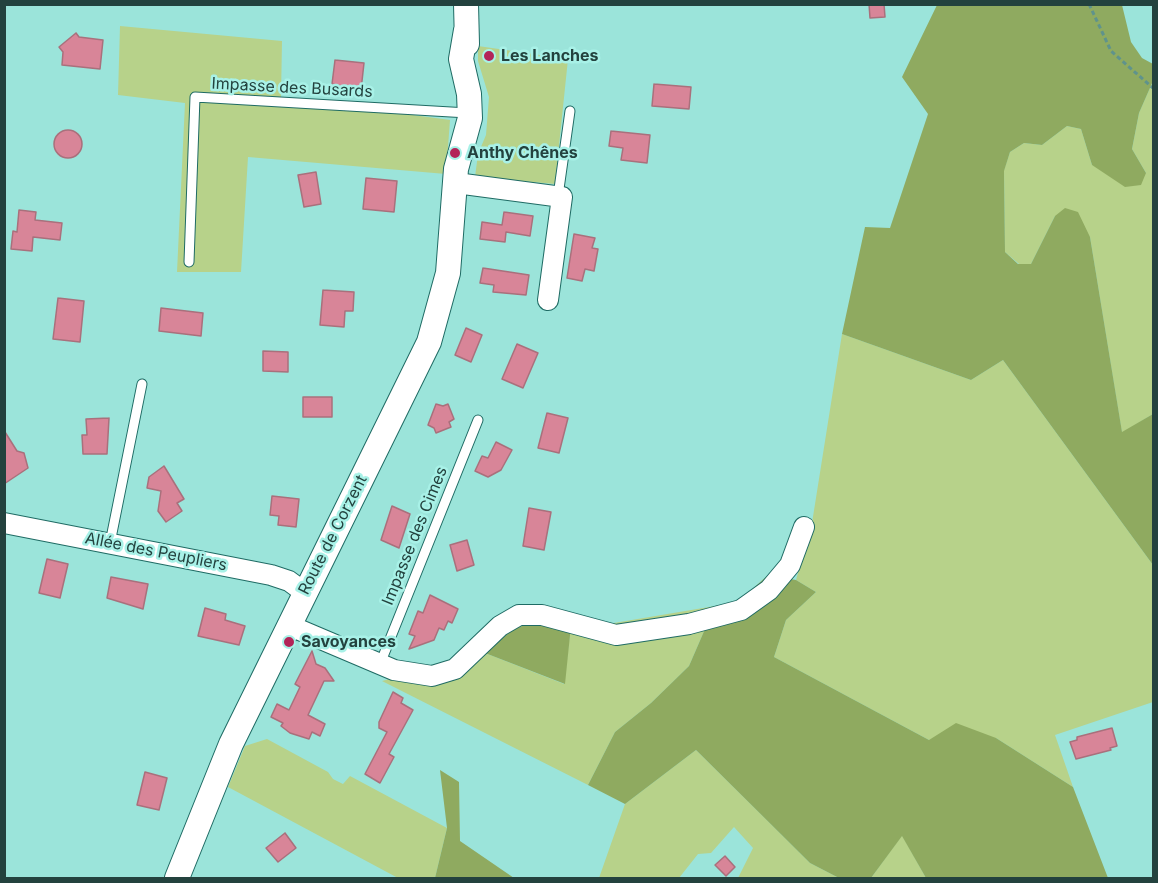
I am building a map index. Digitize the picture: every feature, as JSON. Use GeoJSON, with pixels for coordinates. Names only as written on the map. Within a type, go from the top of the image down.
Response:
{"type":"FeatureCollection","features":[{"type":"Feature","properties":{"kind":"street","name":"Route de Corzent"},"geometry":{"type":"LineString","coordinates":[[177,879],[218,773],[304,592],[429,342],[448,273],[457,164],[468,129],[476,114],[461,58],[466,30],[466,4]]}},
{"type":"Feature","properties":{"kind":"street"},"geometry":{"type":"LineString","coordinates":[[456,183],[562,197],[548,300]]}},
{"type":"Feature","properties":{"kind":"street","name":"Allée des Peupliers"},"geometry":{"type":"LineString","coordinates":[[4,523],[271,575],[289,581],[304,592]]}},
{"type":"Feature","properties":{"kind":"street"},"geometry":{"type":"LineString","coordinates":[[288,625],[394,670],[432,676],[455,669],[500,626],[519,615],[542,615],[616,635],[689,624],[741,610],[769,590],[790,565],[804,527]]}},
{"type":"Feature","properties":{"kind":"lane","name":"Impasse des Busards"},"geometry":{"type":"LineString","coordinates":[[189,262],[195,97],[476,114]]}},
{"type":"Feature","properties":{"kind":"lane"},"geometry":{"type":"LineString","coordinates":[[558,196],[570,111]]}},
{"type":"Feature","properties":{"kind":"lane"},"geometry":{"type":"LineString","coordinates":[[110,543],[142,384]]}},
{"type":"Feature","properties":{"kind":"lane","name":"Impasse des Cimes"},"geometry":{"type":"LineString","coordinates":[[380,664],[478,420]]}},
{"type":"Feature","properties":{"kind":"path"},"geometry":{"type":"LineString","coordinates":[[1089,4],[1111,51],[1154,88]]}},
{"type":"Feature","properties":{"kind":"green space"},"geometry":{"type":"Polygon","coordinates":[[[937,5],[1122,5],[1131,42],[1142,58],[1153,64],[1153,81],[1139,113],[1132,149],[1146,173],[1141,185],[1125,187],[1092,165],[1081,129],[1067,126],[1042,145],[1024,143],[1010,152],[1004,171],[1005,252],[1018,264],[1031,264],[1055,216],[1065,208],[1078,212],[1090,237],[1122,432],[1153,414],[1153,565],[1003,360],[971,380],[842,334],[865,227],[890,228],[928,114],[902,77],[937,5]]]}},
{"type":"Feature","properties":{"kind":"green space"},"geometry":{"type":"Polygon","coordinates":[[[120,26],[282,41],[281,97],[450,120],[446,174],[248,157],[241,272],[177,272],[185,103],[118,95],[120,26]]]}},
{"type":"Feature","properties":{"kind":"green space"},"geometry":{"type":"Polygon","coordinates":[[[478,46],[568,59],[555,184],[475,177],[478,154],[486,135],[489,97],[478,61],[478,46]]]}},
{"type":"Feature","properties":{"kind":"green space"},"geometry":{"type":"Polygon","coordinates":[[[1153,81],[1153,414],[1122,433],[1090,237],[1055,216],[1031,264],[1019,264],[1005,252],[1004,170],[1010,152],[1024,143],[1042,145],[1067,126],[1081,129],[1092,165],[1146,173],[1132,149],[1139,113],[1153,81]]]}},
{"type":"Feature","properties":{"kind":"green space"},"geometry":{"type":"Polygon","coordinates":[[[842,334],[971,380],[1003,360],[1153,565],[1153,702],[1055,735],[1073,787],[996,738],[929,740],[774,657],[786,620],[816,592],[796,580],[812,523],[842,334]]]}},
{"type":"Feature","properties":{"kind":"green space"},"geometry":{"type":"Polygon","coordinates":[[[768,575],[796,580],[816,592],[786,620],[774,657],[929,740],[956,723],[996,738],[1073,787],[1108,878],[926,878],[902,836],[871,878],[839,878],[810,863],[696,750],[625,804],[588,785],[615,732],[651,703],[689,666],[715,606],[738,602],[768,575]]]}},
{"type":"Feature","properties":{"kind":"green space"},"geometry":{"type":"Polygon","coordinates":[[[715,606],[689,666],[651,703],[615,732],[588,785],[382,681],[485,653],[564,684],[572,616],[608,624],[715,606]]]}},
{"type":"Feature","properties":{"kind":"green space"},"geometry":{"type":"Polygon","coordinates":[[[556,613],[572,616],[565,684],[485,653],[512,630],[532,622],[546,626],[556,613]]]}},
{"type":"Feature","properties":{"kind":"green space"},"geometry":{"type":"Polygon","coordinates":[[[267,739],[328,772],[333,779],[343,784],[350,776],[447,828],[435,878],[398,878],[228,787],[245,746],[267,739]]]}},
{"type":"Feature","properties":{"kind":"green space"},"geometry":{"type":"Polygon","coordinates":[[[696,750],[810,863],[839,878],[738,878],[753,848],[734,827],[711,853],[698,854],[679,878],[599,878],[625,804],[696,750]]]}},
{"type":"Feature","properties":{"kind":"green space"},"geometry":{"type":"Polygon","coordinates":[[[440,770],[459,782],[460,841],[514,878],[435,878],[447,828],[440,770]]]}},
{"type":"Feature","properties":{"kind":"green space"},"geometry":{"type":"Polygon","coordinates":[[[902,835],[926,878],[871,878],[902,835]]]}},
{"type":"Feature","properties":{"kind":"building"},"geometry":{"type":"Polygon","coordinates":[[[869,4],[884,4],[885,17],[870,18],[869,4]]]}},
{"type":"Feature","properties":{"kind":"building"},"geometry":{"type":"Polygon","coordinates":[[[76,33],[79,37],[103,40],[100,69],[62,65],[63,52],[59,47],[76,33]]]}},
{"type":"Feature","properties":{"kind":"building"},"geometry":{"type":"Polygon","coordinates":[[[335,60],[364,63],[361,90],[332,84],[335,60]]]}},
{"type":"Feature","properties":{"kind":"building"},"geometry":{"type":"Polygon","coordinates":[[[654,84],[691,87],[689,109],[652,106],[654,84]]]}},
{"type":"Feature","properties":{"kind":"building"},"geometry":{"type":"Polygon","coordinates":[[[68,130],[78,134],[82,144],[78,154],[68,158],[58,154],[54,144],[58,134],[68,130]]]}},
{"type":"Feature","properties":{"kind":"building"},"geometry":{"type":"Polygon","coordinates":[[[611,131],[650,135],[647,163],[621,160],[623,148],[609,146],[611,131]]]}},
{"type":"Feature","properties":{"kind":"building"},"geometry":{"type":"Polygon","coordinates":[[[316,172],[321,204],[304,207],[298,175],[316,172]]]}},
{"type":"Feature","properties":{"kind":"building"},"geometry":{"type":"Polygon","coordinates":[[[366,178],[397,181],[394,212],[363,209],[366,178]]]}},
{"type":"Feature","properties":{"kind":"building"},"geometry":{"type":"Polygon","coordinates":[[[19,210],[36,212],[35,220],[62,223],[60,240],[33,237],[32,251],[11,249],[13,231],[17,232],[19,210]]]}},
{"type":"Feature","properties":{"kind":"building"},"geometry":{"type":"Polygon","coordinates":[[[504,212],[533,216],[530,236],[506,232],[505,242],[480,239],[482,222],[502,225],[504,212]]]}},
{"type":"Feature","properties":{"kind":"building"},"geometry":{"type":"Polygon","coordinates":[[[574,234],[595,238],[592,248],[598,249],[594,271],[585,269],[582,281],[567,278],[574,234]]]}},
{"type":"Feature","properties":{"kind":"building"},"geometry":{"type":"Polygon","coordinates":[[[483,268],[529,275],[526,295],[493,292],[494,285],[480,283],[483,268]]]}},
{"type":"Feature","properties":{"kind":"building"},"geometry":{"type":"Polygon","coordinates":[[[323,290],[354,292],[353,311],[345,311],[344,327],[320,325],[323,290]]]}},
{"type":"Feature","properties":{"kind":"building"},"geometry":{"type":"Polygon","coordinates":[[[58,298],[84,301],[80,342],[53,339],[58,298]]]}},
{"type":"Feature","properties":{"kind":"building"},"geometry":{"type":"Polygon","coordinates":[[[161,308],[203,313],[201,336],[159,331],[161,308]]]}},
{"type":"Feature","properties":{"kind":"building"},"geometry":{"type":"Polygon","coordinates":[[[466,328],[482,335],[471,362],[455,355],[466,328]]]}},
{"type":"Feature","properties":{"kind":"building"},"geometry":{"type":"Polygon","coordinates":[[[517,344],[538,353],[523,388],[502,379],[517,344]]]}},
{"type":"Feature","properties":{"kind":"building"},"geometry":{"type":"Polygon","coordinates":[[[263,351],[288,352],[288,372],[263,371],[263,351]]]}},
{"type":"Feature","properties":{"kind":"building"},"geometry":{"type":"Polygon","coordinates":[[[303,397],[332,397],[332,417],[303,417],[303,397]]]}},
{"type":"Feature","properties":{"kind":"building"},"geometry":{"type":"Polygon","coordinates":[[[436,404],[443,406],[448,404],[454,419],[449,422],[451,427],[436,433],[434,428],[428,425],[436,404]]]}},
{"type":"Feature","properties":{"kind":"building"},"geometry":{"type":"Polygon","coordinates":[[[547,413],[568,418],[559,453],[538,448],[547,413]]]}},
{"type":"Feature","properties":{"kind":"building"},"geometry":{"type":"Polygon","coordinates":[[[109,418],[107,454],[83,454],[82,435],[87,435],[86,419],[109,418]]]}},
{"type":"Feature","properties":{"kind":"building"},"geometry":{"type":"Polygon","coordinates":[[[5,432],[17,451],[24,453],[28,468],[4,484],[5,432]]]}},
{"type":"Feature","properties":{"kind":"building"},"geometry":{"type":"Polygon","coordinates":[[[496,442],[512,450],[501,470],[488,477],[475,471],[482,456],[488,458],[496,442]]]}},
{"type":"Feature","properties":{"kind":"building"},"geometry":{"type":"Polygon","coordinates":[[[164,466],[184,499],[177,503],[182,511],[166,522],[158,511],[161,491],[147,488],[149,477],[164,466]]]}},
{"type":"Feature","properties":{"kind":"building"},"geometry":{"type":"Polygon","coordinates":[[[272,496],[299,499],[296,527],[278,525],[279,516],[270,515],[272,496]]]}},
{"type":"Feature","properties":{"kind":"building"},"geometry":{"type":"Polygon","coordinates":[[[392,506],[410,514],[399,548],[381,540],[392,506]]]}},
{"type":"Feature","properties":{"kind":"building"},"geometry":{"type":"Polygon","coordinates":[[[529,508],[551,512],[544,550],[523,546],[529,508]]]}},
{"type":"Feature","properties":{"kind":"building"},"geometry":{"type":"Polygon","coordinates":[[[467,540],[474,565],[457,571],[450,545],[467,540]]]}},
{"type":"Feature","properties":{"kind":"building"},"geometry":{"type":"Polygon","coordinates":[[[47,559],[68,564],[60,598],[39,593],[47,559]]]}},
{"type":"Feature","properties":{"kind":"building"},"geometry":{"type":"Polygon","coordinates":[[[111,577],[148,584],[143,609],[107,598],[111,577]]]}},
{"type":"Feature","properties":{"kind":"building"},"geometry":{"type":"Polygon","coordinates":[[[430,595],[458,609],[452,623],[448,621],[444,630],[439,628],[434,640],[409,649],[415,636],[409,634],[418,611],[423,613],[430,595]]]}},
{"type":"Feature","properties":{"kind":"building"},"geometry":{"type":"Polygon","coordinates":[[[205,608],[226,614],[225,620],[245,626],[239,645],[198,636],[205,608]]]}},
{"type":"Feature","properties":{"kind":"building"},"geometry":{"type":"Polygon","coordinates":[[[312,651],[316,664],[325,668],[334,681],[324,681],[308,715],[325,724],[320,736],[312,732],[309,739],[290,733],[281,726],[283,723],[271,717],[277,704],[289,710],[300,687],[295,684],[312,651]]]}},
{"type":"Feature","properties":{"kind":"building"},"geometry":{"type":"Polygon","coordinates":[[[393,692],[403,698],[401,703],[413,710],[389,754],[394,757],[380,783],[365,774],[387,732],[379,728],[379,722],[393,692]]]}},
{"type":"Feature","properties":{"kind":"building"},"geometry":{"type":"Polygon","coordinates":[[[1112,728],[1117,746],[1110,748],[1111,750],[1076,759],[1070,742],[1077,740],[1077,737],[1112,728]]]}},
{"type":"Feature","properties":{"kind":"building"},"geometry":{"type":"Polygon","coordinates":[[[145,772],[167,778],[159,810],[137,805],[145,772]]]}},
{"type":"Feature","properties":{"kind":"building"},"geometry":{"type":"Polygon","coordinates":[[[285,833],[296,848],[278,862],[266,848],[285,833]]]}},
{"type":"Feature","properties":{"kind":"building"},"geometry":{"type":"Polygon","coordinates":[[[725,856],[735,867],[726,876],[715,865],[725,856]]]}},
{"type":"Feature","properties":{"kind":"place","name":"Les Lanches"},"geometry":{"type":"Point","coordinates":[489,56]}},
{"type":"Feature","properties":{"kind":"place","name":"Anthy Chênes"},"geometry":{"type":"Point","coordinates":[455,153]}},
{"type":"Feature","properties":{"kind":"place","name":"Savoyances"},"geometry":{"type":"Point","coordinates":[289,642]}}]}
